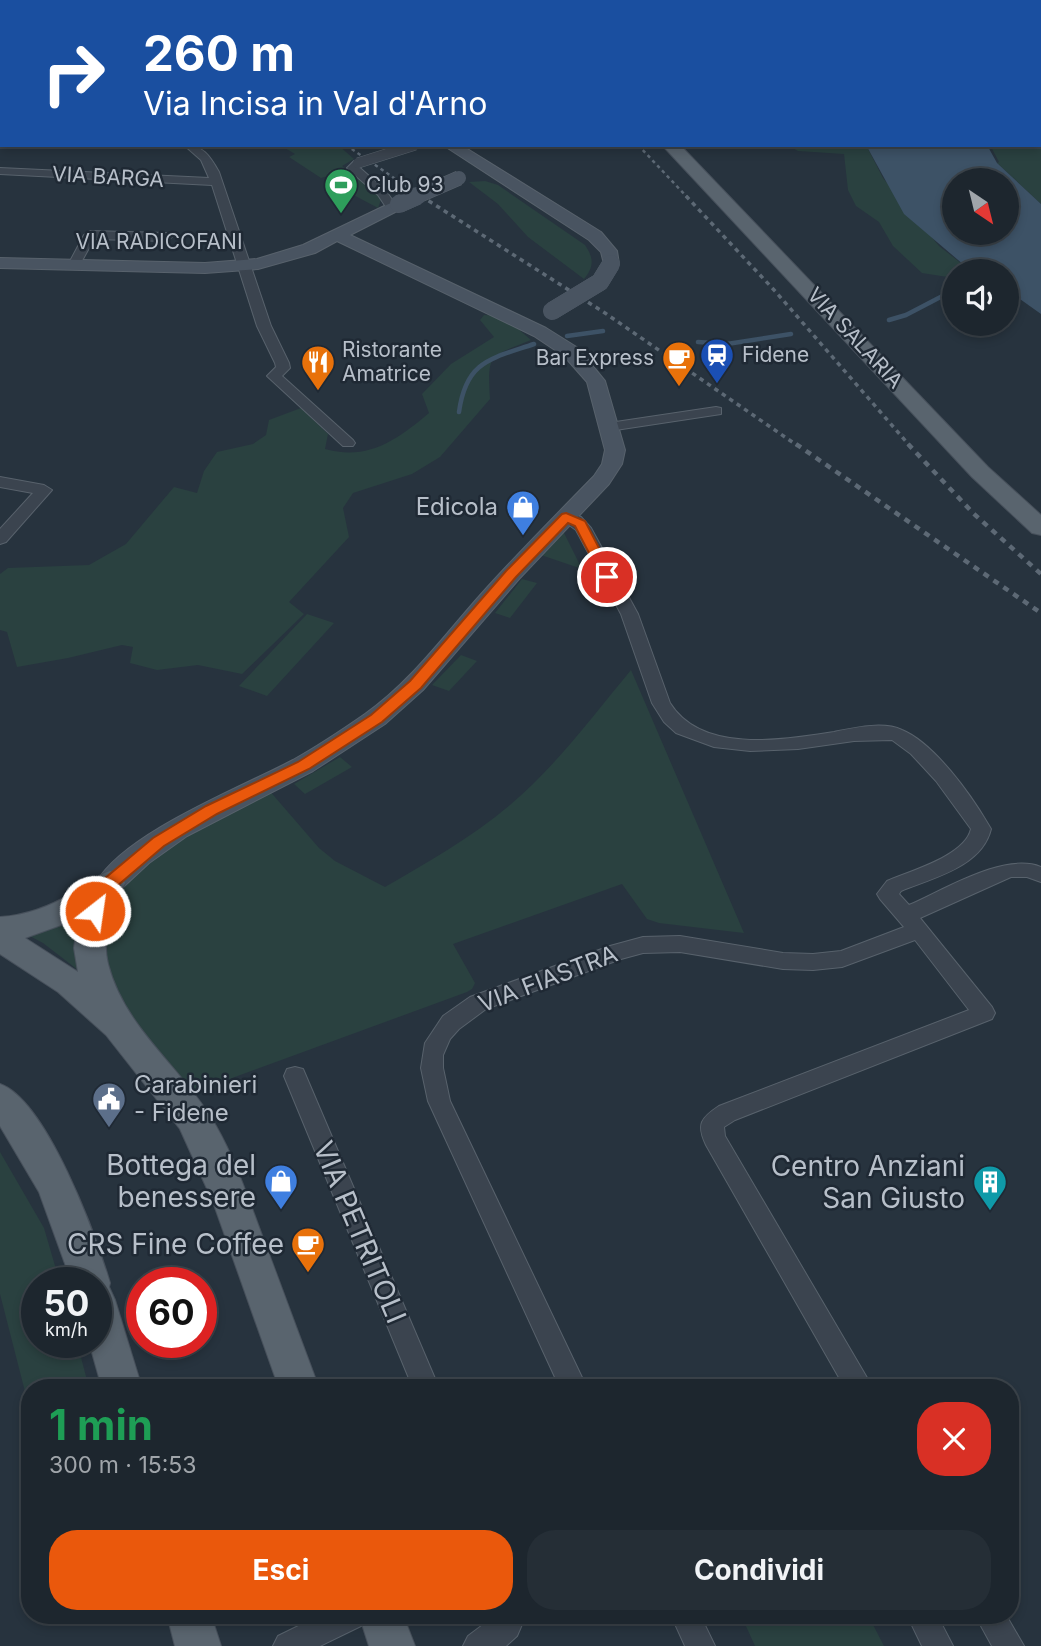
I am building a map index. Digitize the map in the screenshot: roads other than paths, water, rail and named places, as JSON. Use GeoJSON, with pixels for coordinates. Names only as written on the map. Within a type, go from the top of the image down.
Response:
{"type":"FeatureCollection","features":[{"type":"Feature","properties":{"kind":"main road","name":"VIA SALARIA"},"geometry":{"type":"LineString","coordinates":[[672,147],[980,472],[1041,528]]}},
{"type":"Feature","properties":{"kind":"main road","name":"VIA SALARIA"},"geometry":{"type":"LineString","coordinates":[[688,147],[986,458],[1041,509]]}},
{"type":"Feature","properties":{"kind":"main road"},"geometry":{"type":"LineString","coordinates":[[0,929],[28,926],[53,918],[110,883]]}},
{"type":"Feature","properties":{"kind":"main road"},"geometry":{"type":"LineString","coordinates":[[110,883],[92,918],[89,938],[93,972],[118,1025]]}},
{"type":"Feature","properties":{"kind":"main road"},"geometry":{"type":"LineString","coordinates":[[0,937],[70,983],[118,1025],[180,1100],[204,1138],[231,1202],[296,1379]]}},
{"type":"Feature","properties":{"kind":"main road"},"geometry":{"type":"LineString","coordinates":[[0,1099],[30,1138],[48,1169],[85,1267]]}},
{"type":"Feature","properties":{"kind":"main road"},"geometry":{"type":"LineString","coordinates":[[112,1354],[119,1379]]}},
{"type":"Feature","properties":{"kind":"main road"},"geometry":{"type":"LineString","coordinates":[[191,1624],[198,1646]]}},
{"type":"Feature","properties":{"kind":"main road"},"geometry":{"type":"LineString","coordinates":[[384,1624],[392,1646]]}},
{"type":"Feature","properties":{"kind":"street"},"geometry":{"type":"LineString","coordinates":[[192,147],[206,158],[264,326],[283,367],[274,375],[275,378],[348,443]]}},
{"type":"Feature","properties":{"kind":"street"},"geometry":{"type":"LineString","coordinates":[[395,206],[353,168],[358,163],[409,147]]}},
{"type":"Feature","properties":{"kind":"street"},"geometry":{"type":"LineString","coordinates":[[454,147],[595,236],[609,251],[611,264],[600,282],[538,322],[540,332]]}},
{"type":"Feature","properties":{"kind":"street"},"geometry":{"type":"LineString","coordinates":[[465,153],[471,165],[467,175]]}},
{"type":"Feature","properties":{"kind":"street"},"geometry":{"type":"LineString","coordinates":[[467,175],[489,167]]}},
{"type":"Feature","properties":{"kind":"street","name":"VIA BARGA"},"geometry":{"type":"LineString","coordinates":[[0,171],[216,183]]}},
{"type":"Feature","properties":{"kind":"street"},"geometry":{"type":"LineString","coordinates":[[467,175],[506,178]]}},
{"type":"Feature","properties":{"kind":"street","name":"VIA RADICOFANI"},"geometry":{"type":"LineString","coordinates":[[0,263],[243,266],[288,257],[467,175]]}},
{"type":"Feature","properties":{"kind":"street"},"geometry":{"type":"LineString","coordinates":[[74,265],[90,235],[166,237]]}},
{"type":"Feature","properties":{"kind":"street"},"geometry":{"type":"LineString","coordinates":[[110,883],[140,856],[177,829],[304,765],[376,718],[415,684],[511,574],[602,480],[612,464],[615,446],[593,374],[571,352],[540,332],[337,235]]}},
{"type":"Feature","properties":{"kind":"street"},"geometry":{"type":"LineString","coordinates":[[610,427],[716,411]]}},
{"type":"Feature","properties":{"kind":"street"},"geometry":{"type":"LineString","coordinates":[[0,482],[44,490],[0,539]]}},
{"type":"Feature","properties":{"kind":"street"},"geometry":{"type":"LineString","coordinates":[[566,517],[575,520],[583,528],[631,617],[660,701],[671,719],[684,731],[705,739],[724,742],[780,744],[893,733],[907,741],[952,788],[979,825],[981,836],[968,853],[887,891],[889,898],[913,923],[984,1013],[730,1111],[712,1123],[714,1138],[855,1379]]}},
{"type":"Feature","properties":{"kind":"street","name":"VIA FIASTRA"},"geometry":{"type":"LineString","coordinates":[[571,1379],[439,1101],[430,1067],[430,1055],[436,1039],[458,1016],[478,1003],[643,945],[680,944],[783,961],[842,959],[1009,870],[1030,870],[1041,875]]}},
{"type":"Feature","properties":{"kind":"street","name":"VIA PETRITOLI"},"geometry":{"type":"LineString","coordinates":[[295,1076],[422,1379]]}},
{"type":"Feature","properties":{"kind":"street"},"geometry":{"type":"LineString","coordinates":[[288,1646],[333,1624]]}},
{"type":"Feature","properties":{"kind":"street"},"geometry":{"type":"LineString","coordinates":[[478,1646],[498,1635],[509,1624]]}},
{"type":"Feature","properties":{"kind":"street"},"geometry":{"type":"LineString","coordinates":[[689,1624],[700,1646]]}},
{"type":"Feature","properties":{"kind":"street"},"geometry":{"type":"LineString","coordinates":[[926,1624],[938,1646]]}},
{"type":"Feature","properties":{"kind":"street"},"geometry":{"type":"LineString","coordinates":[[995,1624],[1009,1646]]}},
{"type":"Feature","properties":{"kind":"water"},"geometry":{"type":"Polygon","coordinates":[[[867,147],[988,147],[1002,168],[942,168],[942,245],[1019,245],[1019,184],[1041,204],[1041,314],[1019,298],[1019,259],[957,259],[904,214],[867,147]]]}},
{"type":"Feature","properties":{"kind":"waterway"},"geometry":{"type":"LineString","coordinates":[[889,320],[906,315],[942,296]]}},
{"type":"Feature","properties":{"kind":"waterway"},"geometry":{"type":"LineString","coordinates":[[567,336],[603,331]]}},
{"type":"Feature","properties":{"kind":"waterway"},"geometry":{"type":"LineString","coordinates":[[698,342],[727,344],[791,334]]}},
{"type":"Feature","properties":{"kind":"waterway"},"geometry":{"type":"LineString","coordinates":[[459,412],[462,395],[474,372],[493,359],[534,344]]}},
{"type":"Feature","properties":{"kind":"railway"},"geometry":{"type":"LineString","coordinates":[[349,147],[423,198]]}},
{"type":"Feature","properties":{"kind":"railway"},"geometry":{"type":"LineString","coordinates":[[640,147],[688,198]]}},
{"type":"Feature","properties":{"kind":"railway"},"geometry":{"type":"LineString","coordinates":[[421,196],[605,313],[798,446]]}},
{"type":"Feature","properties":{"kind":"railway"},"geometry":{"type":"LineString","coordinates":[[686,196],[775,291],[910,446]]}},
{"type":"Feature","properties":{"kind":"railway"},"geometry":{"type":"LineString","coordinates":[[796,444],[1041,613]]}},
{"type":"Feature","properties":{"kind":"railway"},"geometry":{"type":"LineString","coordinates":[[908,444],[973,513],[1041,574]]}},
{"type":"Feature","properties":{"kind":"place","name":"Club 93"},"geometry":{"type":"Point","coordinates":[341,215]}},
{"type":"Feature","properties":{"kind":"place","name":"Fidene"},"geometry":{"type":"Point","coordinates":[717,385]}},
{"type":"Feature","properties":{"kind":"place","name":"Bar Express"},"geometry":{"type":"Point","coordinates":[679,388]}},
{"type":"Feature","properties":{"kind":"place","name":"Ristorante Amatrice"},"geometry":{"type":"Point","coordinates":[318,392]}},
{"type":"Feature","properties":{"kind":"place","name":"Edicola"},"geometry":{"type":"Point","coordinates":[523,537]}},
{"type":"Feature","properties":{"kind":"place","name":"Carabinieri - Fidene"},"geometry":{"type":"Point","coordinates":[109,1129]}},
{"type":"Feature","properties":{"kind":"place","name":"Bottega del benessere"},"geometry":{"type":"Point","coordinates":[281,1211]}},
{"type":"Feature","properties":{"kind":"place","name":"Centro Anziani San Giusto"},"geometry":{"type":"Point","coordinates":[990,1212]}},
{"type":"Feature","properties":{"kind":"place","name":"CRS Fine Coffee"},"geometry":{"type":"Point","coordinates":[308,1274]}}]}
